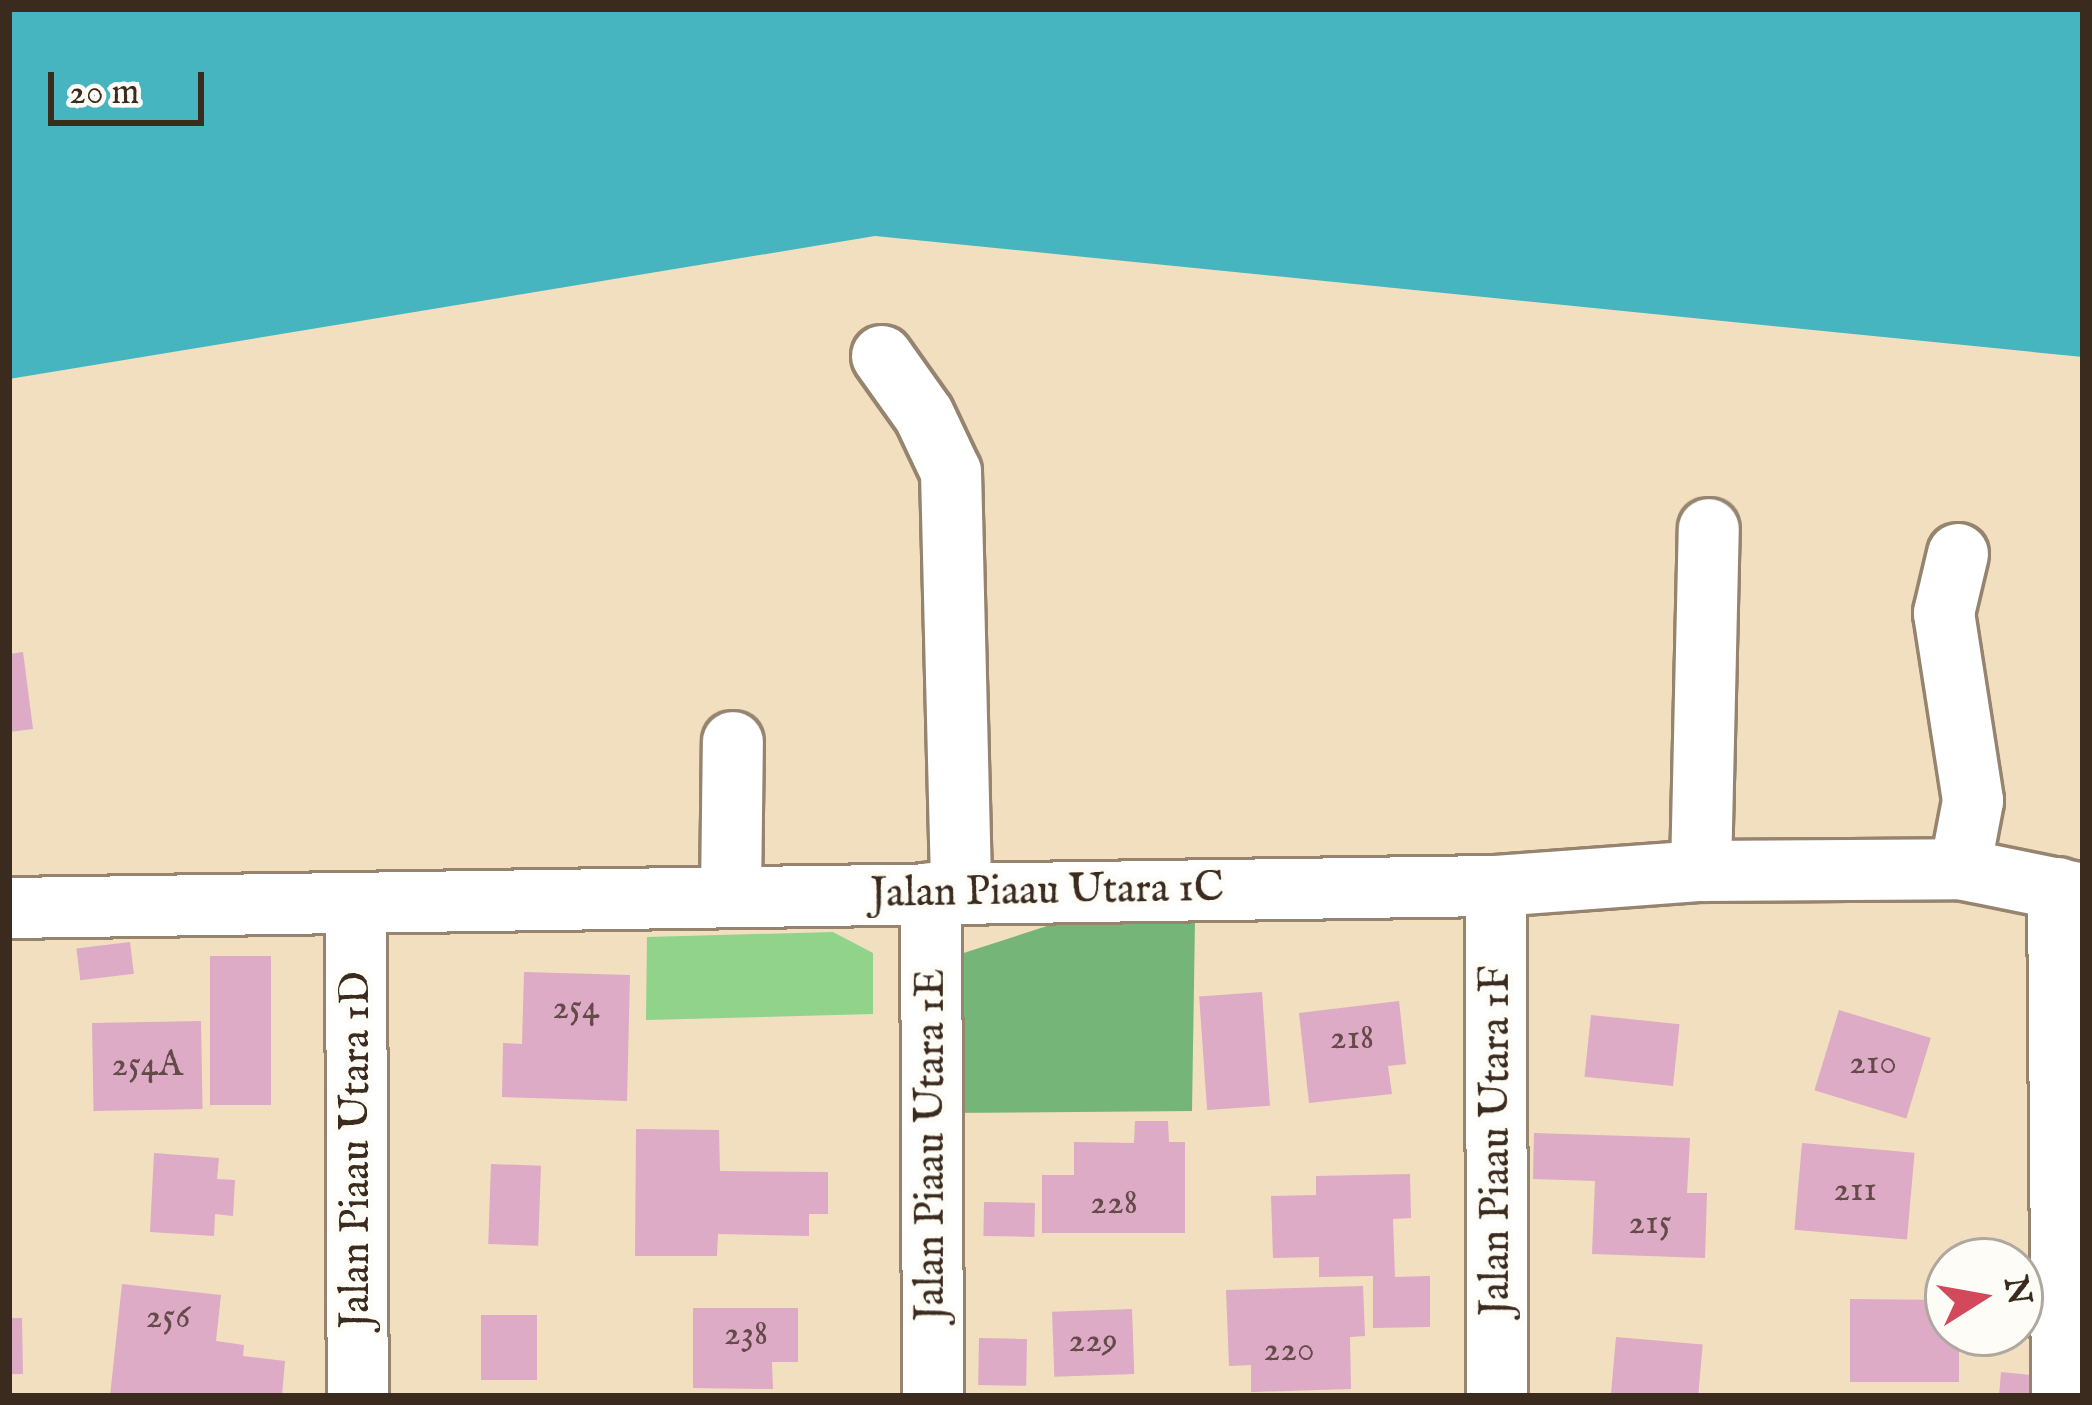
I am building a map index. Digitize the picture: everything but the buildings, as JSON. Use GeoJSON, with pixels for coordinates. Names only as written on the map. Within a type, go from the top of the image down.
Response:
{"type":"FeatureCollection","features":[{"type":"Feature","properties":{"kind":"street","name":"Jalan Piaau Utara 1E"},"geometry":{"type":"LineString","coordinates":[[882,356],[924,415],[950,472],[946,893],[933,1396]]}},
{"type":"Feature","properties":{"kind":"street"},"geometry":{"type":"LineString","coordinates":[[1701,871],[1708,529]]}},
{"type":"Feature","properties":{"kind":"street"},"geometry":{"type":"LineString","coordinates":[[1958,554],[1944,614],[1973,801],[1960,869]]}},
{"type":"Feature","properties":{"kind":"street"},"geometry":{"type":"LineString","coordinates":[[731,895],[733,742]]}},
{"type":"Feature","properties":{"kind":"street","name":"Jalan Piaau Utara 1C"},"geometry":{"type":"LineString","coordinates":[[9,908],[1496,886],[1701,871],[1960,869],[2071,891]]}},
{"type":"Feature","properties":{"kind":"street","name":"Jalan Piaau Utara 1F"},"geometry":{"type":"LineString","coordinates":[[1496,886],[1497,1396]]}},
{"type":"Feature","properties":{"kind":"street"},"geometry":{"type":"LineString","coordinates":[[2062,1396],[2071,891]]}},
{"type":"Feature","properties":{"kind":"street","name":"Jalan Piaau Utara 1D"},"geometry":{"type":"LineString","coordinates":[[356,904],[358,1396]]}},
{"type":"Feature","properties":{"kind":"green space"},"geometry":{"type":"Polygon","coordinates":[[[1075,917],[1195,920],[1192,1111],[943,1113],[945,959],[1075,917]]]}},
{"type":"Feature","properties":{"kind":"green space"},"geometry":{"type":"Polygon","coordinates":[[[833,932],[873,953],[873,1014],[646,1020],[647,937],[833,932]]]}},
{"type":"Feature","properties":{"kind":"water"},"geometry":{"type":"Polygon","coordinates":[[[9,9],[2083,9],[2083,357],[875,236],[9,379],[9,9]]]}}]}
